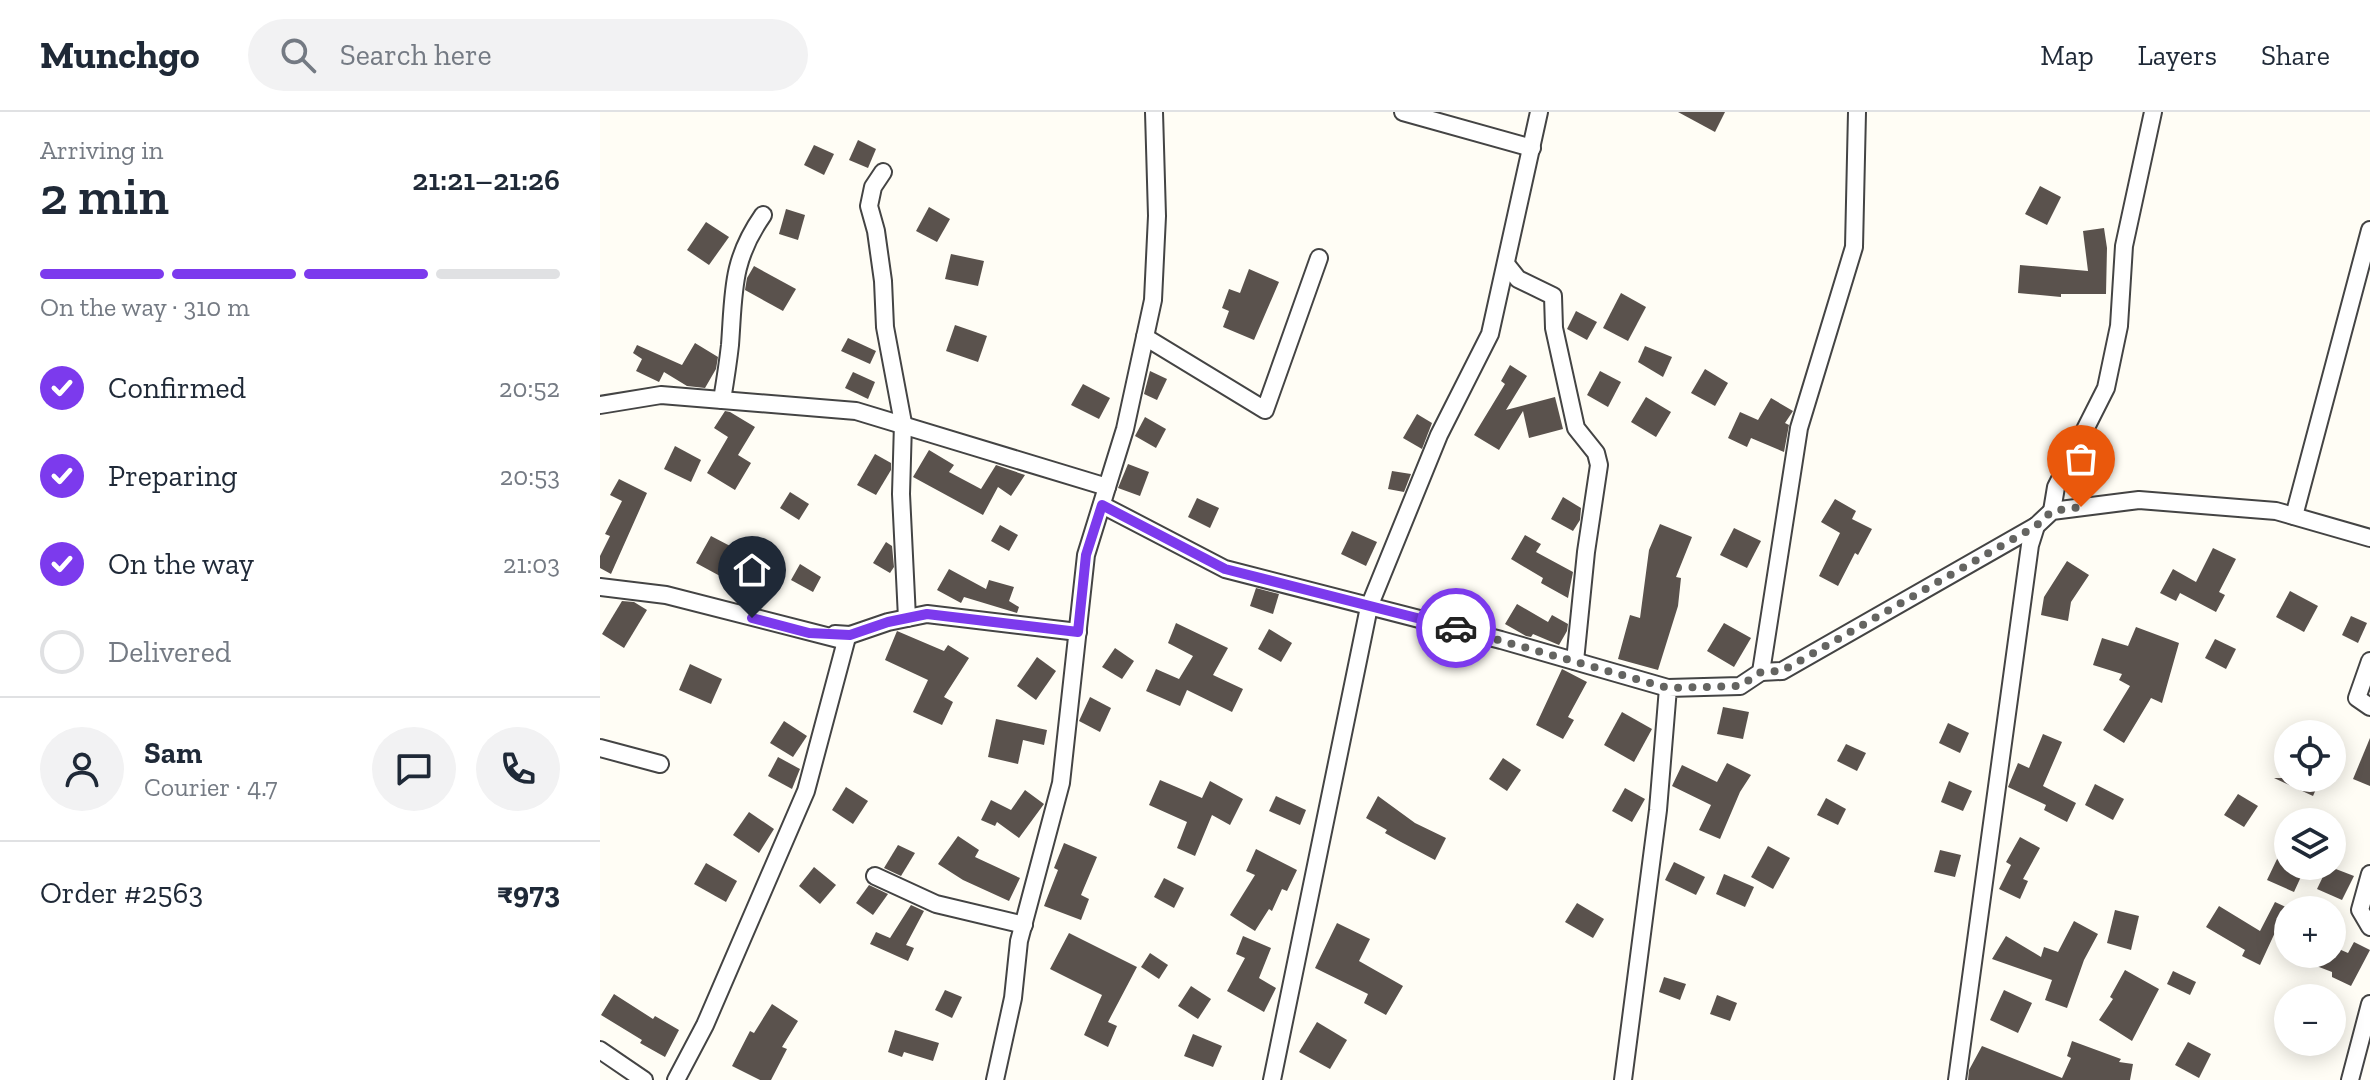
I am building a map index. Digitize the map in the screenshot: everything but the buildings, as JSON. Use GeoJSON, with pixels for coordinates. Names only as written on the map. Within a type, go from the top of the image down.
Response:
{"type":"FeatureCollection","features":[{"type":"Feature","properties":{"kind":"street"},"geometry":{"type":"LineString","coordinates":[[995,1080],[1013,998],[1024,925],[1061,783],[1086,555],[1125,429],[1153,300],[1157,216],[1154,112]]}},
{"type":"Feature","properties":{"kind":"street"},"geometry":{"type":"LineString","coordinates":[[1403,112],[1532,148]]}},
{"type":"Feature","properties":{"kind":"street"},"geometry":{"type":"LineString","coordinates":[[1272,1080],[1369,607],[1439,435],[1490,334],[1539,112]]}},
{"type":"Feature","properties":{"kind":"street"},"geometry":{"type":"LineString","coordinates":[[1761,672],[1799,428],[1854,247],[1857,112]]}},
{"type":"Feature","properties":{"kind":"street"},"geometry":{"type":"LineString","coordinates":[[2052,511],[2056,487],[2106,388],[2119,326],[2124,246],[2153,112]]}},
{"type":"Feature","properties":{"kind":"street"},"geometry":{"type":"LineString","coordinates":[[883,172],[873,187],[869,206],[876,231],[885,327],[903,423],[901,494],[907,618]]}},
{"type":"Feature","properties":{"kind":"street"},"geometry":{"type":"LineString","coordinates":[[722,400],[734,279],[746,243],[763,215]]}},
{"type":"Feature","properties":{"kind":"street"},"geometry":{"type":"LineString","coordinates":[[2294,516],[2370,230]]}},
{"type":"Feature","properties":{"kind":"street"},"geometry":{"type":"LineString","coordinates":[[1145,337],[1265,410],[1319,258]]}},
{"type":"Feature","properties":{"kind":"street"},"geometry":{"type":"LineString","coordinates":[[1506,264],[1518,279],[1553,296],[1554,328],[1576,428],[1596,453],[1599,465],[1575,661]]}},
{"type":"Feature","properties":{"kind":"street"},"geometry":{"type":"LineString","coordinates":[[600,405],[661,395],[856,411],[1107,487]]}},
{"type":"Feature","properties":{"kind":"street"},"geometry":{"type":"LineString","coordinates":[[1102,505],[1225,569],[1668,688],[1740,686],[1761,672],[1782,671],[2036,526],[2052,511],[2139,500],[2276,511],[2370,538]]}},
{"type":"Feature","properties":{"kind":"street"},"geometry":{"type":"LineString","coordinates":[[1957,1080],[2030,545],[2036,526]]}},
{"type":"Feature","properties":{"kind":"street"},"geometry":{"type":"LineString","coordinates":[[600,587],[666,595],[846,641],[806,791],[705,1025],[676,1080]]}},
{"type":"Feature","properties":{"kind":"street"},"geometry":{"type":"LineString","coordinates":[[809,633],[850,635],[927,614],[1078,632]]}},
{"type":"Feature","properties":{"kind":"street"},"geometry":{"type":"LineString","coordinates":[[2370,661],[2357,698],[2370,707]]}},
{"type":"Feature","properties":{"kind":"street"},"geometry":{"type":"LineString","coordinates":[[1623,1080],[1658,810],[1668,688]]}},
{"type":"Feature","properties":{"kind":"street"},"geometry":{"type":"LineString","coordinates":[[600,748],[660,764]]}},
{"type":"Feature","properties":{"kind":"street"},"geometry":{"type":"LineString","coordinates":[[2370,874],[2360,910],[2370,927]]}},
{"type":"Feature","properties":{"kind":"street"},"geometry":{"type":"LineString","coordinates":[[875,876],[936,904],[1024,925]]}},
{"type":"Feature","properties":{"kind":"street"},"geometry":{"type":"LineString","coordinates":[[2350,1080],[2370,1004]]}},
{"type":"Feature","properties":{"kind":"street"},"geometry":{"type":"LineString","coordinates":[[600,1050],[644,1080]]}},
{"type":"Feature","properties":{"kind":"way so far"},"geometry":{"type":"LineString","coordinates":[[1456,628],[1668,688],[1740,686],[1761,672],[1782,671],[2036,526],[2052,511],[2081,507]]}},
{"type":"Feature","properties":{"kind":"route"},"geometry":{"type":"LineString","coordinates":[[752,618],[809,633],[850,635],[888,622],[927,614],[1078,632],[1086,555],[1102,505],[1225,569],[1456,628]]}}]}
